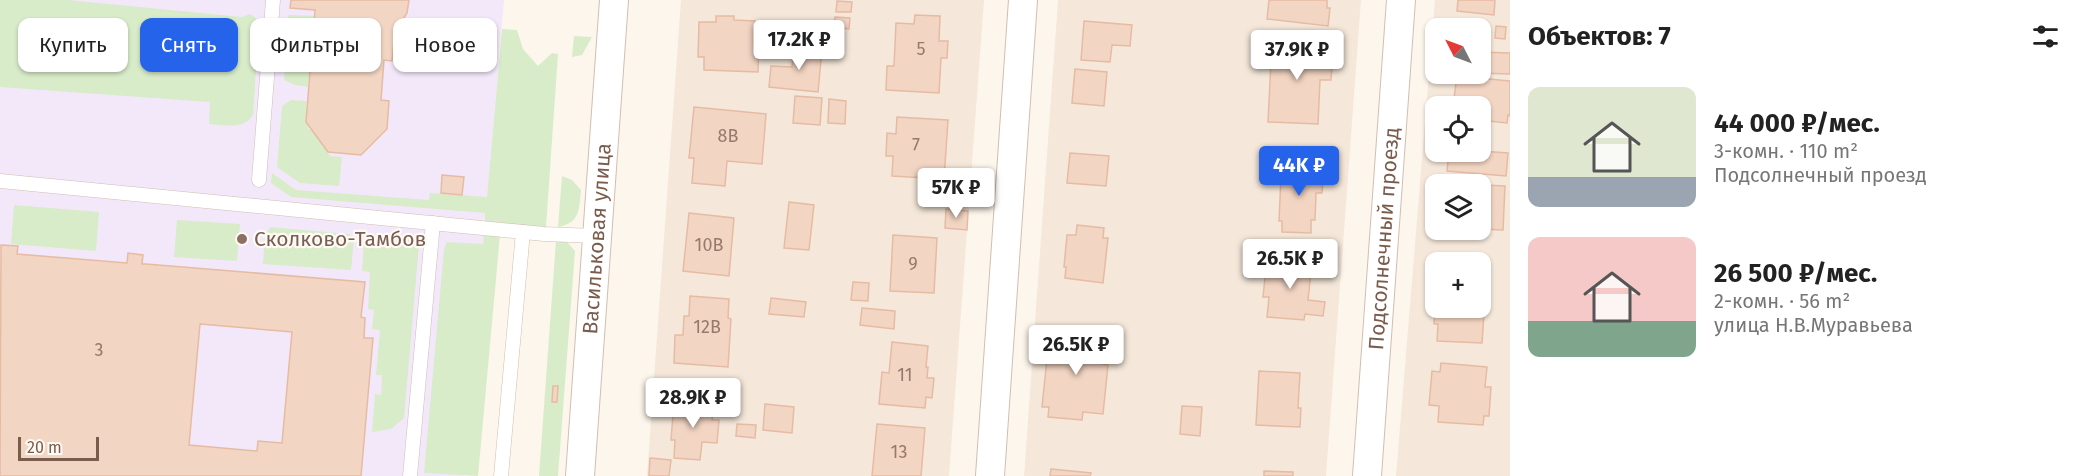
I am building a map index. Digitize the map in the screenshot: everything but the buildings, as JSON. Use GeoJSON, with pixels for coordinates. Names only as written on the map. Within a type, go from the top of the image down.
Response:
{"type":"FeatureCollection","features":[{"type":"Feature","properties":{"kind":"street","name":"Васильковая улица"},"geometry":{"type":"LineString","coordinates":[[580,476],[614,0]]}},
{"type":"Feature","properties":{"kind":"street"},"geometry":{"type":"LineString","coordinates":[[990,476],[1023,0]]}},
{"type":"Feature","properties":{"kind":"street","name":"Подсолнечный проезд"},"geometry":{"type":"LineString","coordinates":[[1367,476],[1401,0]]}},
{"type":"Feature","properties":{"kind":"lane"},"geometry":{"type":"LineString","coordinates":[[259,180],[273,0]]}},
{"type":"Feature","properties":{"kind":"lane"},"geometry":{"type":"LineString","coordinates":[[0,181],[523,232],[596,236]]}},
{"type":"Feature","properties":{"kind":"lane"},"geometry":{"type":"LineString","coordinates":[[410,476],[433,223]]}},
{"type":"Feature","properties":{"kind":"lane"},"geometry":{"type":"LineString","coordinates":[[501,476],[523,232]]}},
{"type":"Feature","properties":{"kind":"shaded area","name":"Сколково-Тамбов"},"geometry":{"type":"Polygon","coordinates":[[[0,0],[504,0],[464,476],[0,476],[0,0]]]}},
{"type":"Feature","properties":{"kind":"shaded area"},"geometry":{"type":"Polygon","coordinates":[[[681,0],[984,0],[949,476],[647,476],[681,0]]]}},
{"type":"Feature","properties":{"kind":"shaded area"},"geometry":{"type":"Polygon","coordinates":[[[1058,0],[1361,0],[1326,476],[1024,476],[1058,0]]]}},
{"type":"Feature","properties":{"kind":"shaded area"},"geometry":{"type":"Polygon","coordinates":[[[1435,0],[1510,0],[1510,476],[1396,476],[1425,122],[1425,162],[1491,162],[1491,96],[1427,96],[1428,84],[1491,84],[1491,18],[1434,18],[1435,0]]]}},
{"type":"Feature","properties":{"kind":"green space"},"geometry":{"type":"Polygon","coordinates":[[[0,0],[68,0],[242,17],[250,14],[256,18],[250,18],[250,72],[256,72],[253,115],[245,123],[239,125],[209,124],[210,102],[0,87],[0,0]]]}},
{"type":"Feature","properties":{"kind":"green space"},"geometry":{"type":"Polygon","coordinates":[[[288,15],[316,16],[316,18],[288,18],[288,15]]]}},
{"type":"Feature","properties":{"kind":"green space"},"geometry":{"type":"Polygon","coordinates":[[[502,29],[517,30],[523,49],[538,66],[552,53],[558,54],[546,227],[485,223],[485,213],[291,197],[271,183],[272,173],[296,190],[429,200],[430,193],[487,197],[502,29]]]}},
{"type":"Feature","properties":{"kind":"green space"},"geometry":{"type":"Polygon","coordinates":[[[574,36],[592,37],[582,55],[572,57],[574,36]]]}},
{"type":"Feature","properties":{"kind":"green space"},"geometry":{"type":"Polygon","coordinates":[[[284,72],[312,72],[308,87],[284,80],[284,72]]]}},
{"type":"Feature","properties":{"kind":"green space"},"geometry":{"type":"Polygon","coordinates":[[[291,100],[307,101],[306,106],[310,107],[308,129],[313,129],[330,156],[342,157],[339,186],[300,183],[277,167],[282,106],[291,100]]]}},
{"type":"Feature","properties":{"kind":"green space"},"geometry":{"type":"Polygon","coordinates":[[[562,176],[572,180],[581,190],[579,209],[574,219],[558,227],[562,176]]]}},
{"type":"Feature","properties":{"kind":"green space"},"geometry":{"type":"Polygon","coordinates":[[[14,205],[99,212],[96,251],[11,244],[14,205]]]}},
{"type":"Feature","properties":{"kind":"green space"},"geometry":{"type":"Polygon","coordinates":[[[177,220],[240,224],[237,261],[174,257],[177,220]]]}},
{"type":"Feature","properties":{"kind":"green space"},"geometry":{"type":"Polygon","coordinates":[[[270,227],[349,234],[354,238],[351,270],[263,264],[265,236],[270,227]]]}},
{"type":"Feature","properties":{"kind":"green space"},"geometry":{"type":"Polygon","coordinates":[[[484,234],[500,235],[478,476],[424,473],[444,249],[447,242],[483,244],[484,234]]]}},
{"type":"Feature","properties":{"kind":"green space"},"geometry":{"type":"Polygon","coordinates":[[[372,235],[417,238],[419,245],[404,418],[391,429],[372,432],[375,394],[381,395],[382,375],[376,375],[380,330],[372,329],[374,310],[368,309],[370,272],[362,271],[364,240],[372,235]]]}},
{"type":"Feature","properties":{"kind":"green space"},"geometry":{"type":"Polygon","coordinates":[[[556,240],[567,242],[575,251],[558,476],[539,476],[556,240]]]}},
{"type":"Feature","properties":{"kind":"place","name":"Сколково-Тамбов"},"geometry":{"type":"Point","coordinates":[242,239]}}]}
